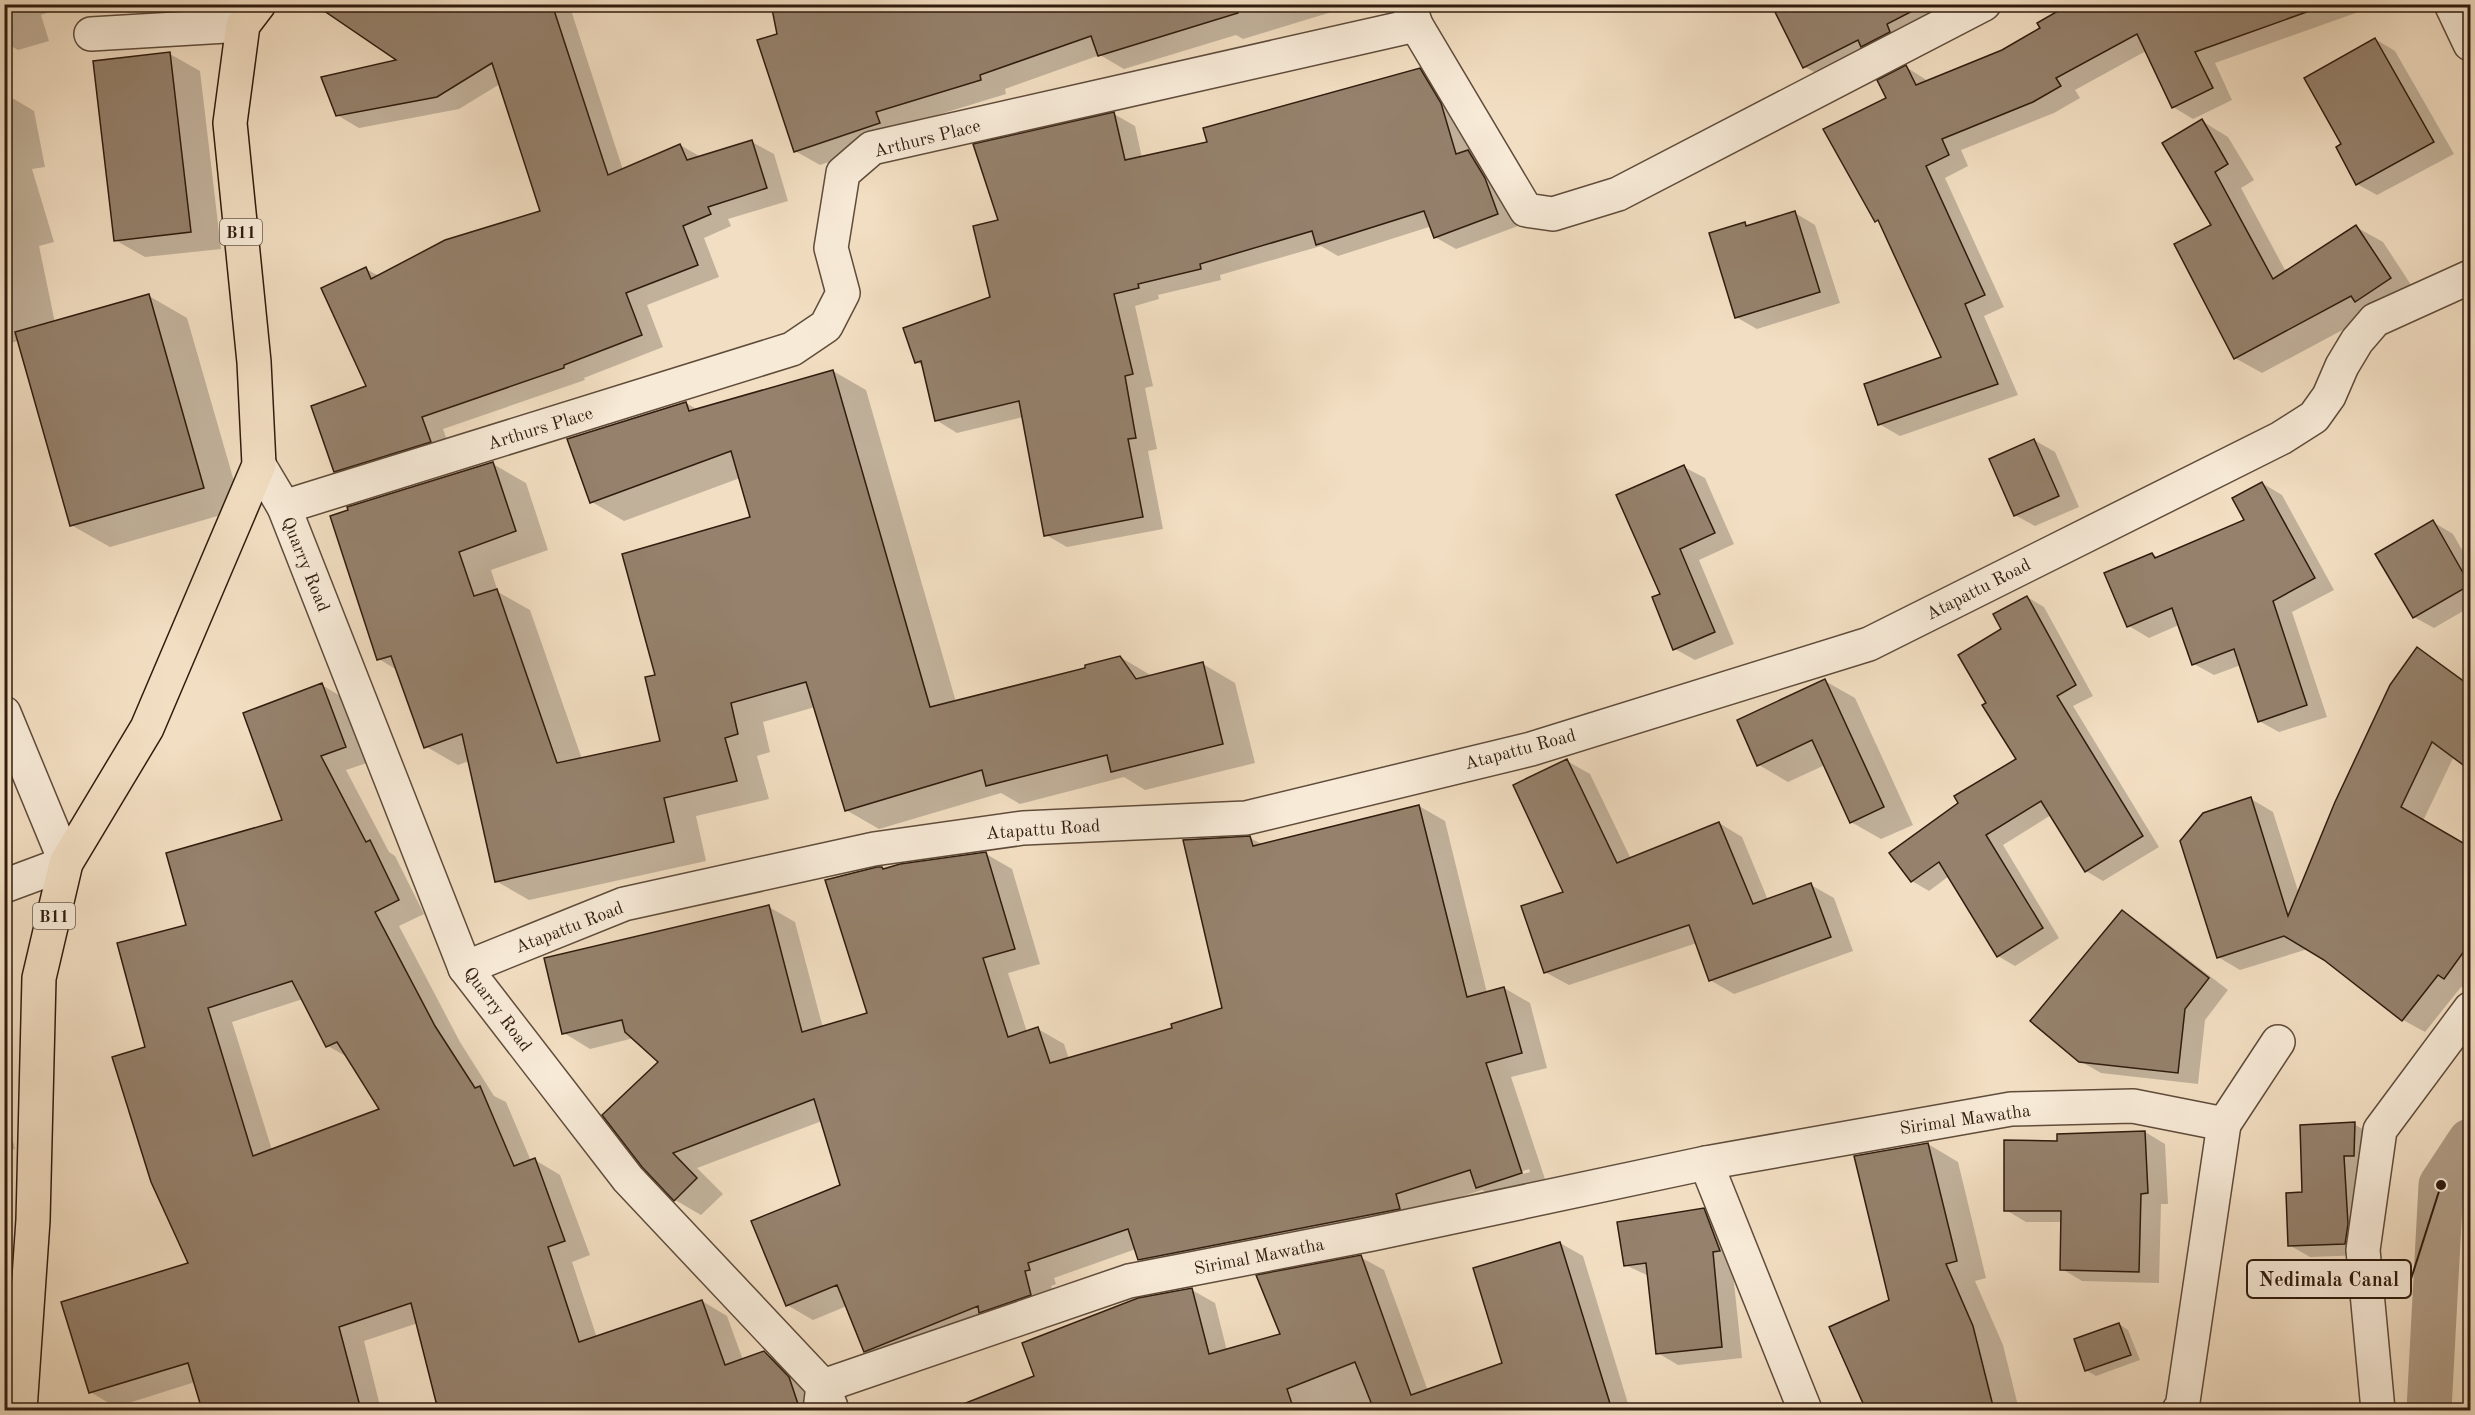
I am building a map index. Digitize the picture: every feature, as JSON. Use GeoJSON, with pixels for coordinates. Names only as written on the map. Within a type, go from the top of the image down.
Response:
{"type":"FeatureCollection","features":[{"type":"Feature","properties":{"kind":"main road","name":"B11"},"geometry":{"type":"LineString","coordinates":[[20,1410],[33,1220],[39,978],[66,863],[147,728],[259,465],[255,362],[230,123],[247,11]]}},
{"type":"Feature","properties":{"kind":"street"},"geometry":{"type":"LineString","coordinates":[[1413,15],[1526,210],[1553,214],[1618,194],[1984,4]]}},
{"type":"Feature","properties":{"kind":"street"},"geometry":{"type":"LineString","coordinates":[[2451,4],[2470,44]]}},
{"type":"Feature","properties":{"kind":"street"},"geometry":{"type":"LineString","coordinates":[[91,34],[247,11]]}},
{"type":"Feature","properties":{"kind":"street","name":"Arthurs Place"},"geometry":{"type":"LineString","coordinates":[[284,507],[792,349],[826,326],[843,293],[831,248],[843,173],[872,148],[1413,15]]}},
{"type":"Feature","properties":{"kind":"street","name":"Atapattu Road"},"geometry":{"type":"LineString","coordinates":[[465,968],[624,904],[874,849],[1023,828],[1246,818],[1531,749],[1869,644],[2281,438],[2314,417],[2329,396],[2342,366],[2357,341],[2375,320],[2470,277]]}},
{"type":"Feature","properties":{"kind":"street","name":"Quarry Road"},"geometry":{"type":"LineString","coordinates":[[259,465],[284,507],[465,968],[628,1179],[825,1402]]}},
{"type":"Feature","properties":{"kind":"street"},"geometry":{"type":"LineString","coordinates":[[4,713],[66,863],[4,886]]}},
{"type":"Feature","properties":{"kind":"street"},"geometry":{"type":"LineString","coordinates":[[2378,1410],[2363,1250],[2380,1130],[2470,1009]]}},
{"type":"Feature","properties":{"kind":"street"},"geometry":{"type":"LineString","coordinates":[[2179,1410],[2182,1408],[2224,1124],[2278,1042]]}},
{"type":"Feature","properties":{"kind":"street","name":"Sirimal Mawatha"},"geometry":{"type":"LineString","coordinates":[[825,1402],[1129,1281],[1372,1234],[1706,1163],[2011,1109],[2133,1106],[2224,1124]]}},
{"type":"Feature","properties":{"kind":"street"},"geometry":{"type":"LineString","coordinates":[[1706,1163],[1805,1410]]}},
{"type":"Feature","properties":{"kind":"building"},"geometry":{"type":"Polygon","coordinates":[[[314,4],[552,4],[608,175],[680,144],[687,160],[752,140],[767,188],[708,207],[711,214],[683,226],[698,265],[626,293],[642,335],[564,365],[564,368],[422,417],[431,442],[334,472],[311,406],[366,386],[321,288],[366,267],[371,279],[445,240],[540,211],[492,63],[437,97],[336,116],[321,77],[396,60],[314,4]]]}},
{"type":"Feature","properties":{"kind":"building"},"geometry":{"type":"Polygon","coordinates":[[[771,4],[1237,4],[1238,13],[1098,56],[1091,36],[980,75],[981,80],[876,112],[880,123],[794,152],[757,40],[777,34],[771,4]]]}},
{"type":"Feature","properties":{"kind":"building"},"geometry":{"type":"Polygon","coordinates":[[[1771,4],[1926,4],[1887,24],[1890,32],[1861,47],[1858,40],[1803,68],[1771,4]]]}},
{"type":"Feature","properties":{"kind":"building"},"geometry":{"type":"Polygon","coordinates":[[[2070,4],[2314,4],[2315,9],[2195,52],[2213,88],[2172,108],[2137,34],[2056,78],[2061,86],[2033,102],[1942,139],[1949,155],[1926,166],[1985,295],[1965,304],[1998,384],[1878,425],[1864,384],[1941,357],[1878,220],[1875,222],[1823,129],[1886,98],[1877,80],[1906,65],[1916,85],[2002,50],[2040,28],[2037,23],[2070,4]]]}},
{"type":"Feature","properties":{"kind":"building"},"geometry":{"type":"Polygon","coordinates":[[[2375,38],[2434,142],[2356,185],[2336,147],[2341,144],[2304,78],[2375,38]]]}},
{"type":"Feature","properties":{"kind":"building"},"geometry":{"type":"Polygon","coordinates":[[[170,52],[191,232],[114,241],[93,61],[170,52]]]}},
{"type":"Feature","properties":{"kind":"building"},"geometry":{"type":"Polygon","coordinates":[[[1420,68],[1441,103],[1456,154],[1468,150],[1485,178],[1498,214],[1434,238],[1424,211],[1316,245],[1312,231],[1200,264],[1201,269],[1138,284],[1139,288],[1114,294],[1133,374],[1125,376],[1136,438],[1128,439],[1143,517],[1044,536],[1019,401],[935,421],[921,361],[915,363],[903,328],[990,297],[973,226],[998,220],[973,144],[1114,112],[1125,160],[1207,142],[1203,128],[1420,68]]]}},
{"type":"Feature","properties":{"kind":"building"},"geometry":{"type":"Polygon","coordinates":[[[2202,119],[2228,164],[2215,172],[2273,279],[2356,225],[2391,278],[2355,302],[2351,296],[2234,359],[2174,244],[2211,225],[2162,143],[2202,119]]]}},
{"type":"Feature","properties":{"kind":"building"},"geometry":{"type":"Polygon","coordinates":[[[1795,211],[1820,292],[1735,318],[1709,233],[1745,222],[1746,226],[1795,211]]]}},
{"type":"Feature","properties":{"kind":"building"},"geometry":{"type":"Polygon","coordinates":[[[149,294],[204,488],[70,526],[15,332],[149,294]]]}},
{"type":"Feature","properties":{"kind":"building"},"geometry":{"type":"Polygon","coordinates":[[[833,370],[930,707],[1085,668],[1085,665],[1120,656],[1136,679],[1203,662],[1223,744],[1111,772],[1107,755],[986,786],[982,770],[845,811],[806,682],[731,703],[738,734],[725,738],[737,781],[664,798],[674,842],[495,882],[462,734],[424,748],[391,656],[377,660],[330,516],[348,510],[347,507],[493,462],[516,531],[459,552],[474,596],[497,589],[557,763],[660,741],[645,677],[655,675],[622,554],[750,517],[731,451],[590,503],[567,439],[686,402],[689,411],[833,370]]]}},
{"type":"Feature","properties":{"kind":"building"},"geometry":{"type":"Polygon","coordinates":[[[2034,439],[2059,496],[2014,516],[1989,459],[2034,439]]]}},
{"type":"Feature","properties":{"kind":"building"},"geometry":{"type":"Polygon","coordinates":[[[1684,465],[1715,533],[1680,549],[1715,632],[1673,650],[1652,597],[1660,594],[1616,495],[1684,465]]]}},
{"type":"Feature","properties":{"kind":"building"},"geometry":{"type":"Polygon","coordinates":[[[2262,482],[2315,578],[2273,601],[2307,705],[2258,722],[2234,649],[2192,665],[2172,608],[2127,627],[2104,573],[2152,553],[2155,558],[2244,520],[2232,498],[2262,482]]]}},
{"type":"Feature","properties":{"kind":"building"},"geometry":{"type":"Polygon","coordinates":[[[2433,520],[2470,585],[2413,618],[2375,554],[2433,520]]]}},
{"type":"Feature","properties":{"kind":"building"},"geometry":{"type":"Polygon","coordinates":[[[2027,596],[2076,685],[2057,696],[2143,836],[2085,872],[2041,801],[1986,835],[2043,928],[1997,957],[1939,862],[1911,882],[1889,853],[1958,803],[1954,796],[2016,759],[1982,705],[1986,703],[1958,655],[2001,629],[1993,614],[2027,596]]]}},
{"type":"Feature","properties":{"kind":"building"},"geometry":{"type":"Polygon","coordinates":[[[2417,647],[2470,686],[2470,770],[2432,742],[2401,807],[2470,847],[2470,943],[2444,979],[2438,975],[2402,1021],[2324,960],[2284,936],[2217,958],[2180,841],[2203,813],[2251,797],[2288,916],[2335,802],[2390,685],[2417,647]]]}},
{"type":"Feature","properties":{"kind":"building"},"geometry":{"type":"Polygon","coordinates":[[[1825,679],[1884,807],[1850,823],[1812,740],[1757,766],[1737,720],[1825,679]]]}},
{"type":"Feature","properties":{"kind":"building"},"geometry":{"type":"Polygon","coordinates":[[[322,683],[346,747],[321,756],[366,842],[370,840],[399,900],[375,912],[435,1026],[475,1088],[480,1086],[514,1166],[535,1158],[565,1241],[548,1247],[579,1342],[702,1300],[725,1365],[764,1351],[789,1377],[800,1410],[438,1410],[411,1303],[339,1327],[361,1410],[202,1410],[188,1363],[89,1393],[61,1302],[188,1263],[151,1182],[112,1057],[145,1047],[117,943],[186,925],[166,853],[282,820],[243,713],[322,683]],[[292,981],[208,1008],[253,1156],[379,1109],[337,1042],[326,1047],[292,981]]]}},
{"type":"Feature","properties":{"kind":"building"},"geometry":{"type":"Polygon","coordinates":[[[1567,759],[1617,863],[1719,822],[1753,904],[1811,883],[1831,937],[1709,981],[1689,925],[1544,973],[1521,906],[1563,892],[1513,785],[1567,759]]]}},
{"type":"Feature","properties":{"kind":"building"},"geometry":{"type":"Polygon","coordinates":[[[1419,805],[1467,997],[1504,987],[1522,1053],[1486,1063],[1522,1173],[1476,1188],[1470,1170],[1396,1194],[1400,1209],[1138,1260],[1128,1229],[1028,1263],[1030,1270],[1025,1271],[1031,1295],[979,1313],[978,1306],[864,1352],[837,1285],[786,1306],[751,1221],[840,1185],[814,1099],[673,1153],[697,1178],[674,1201],[642,1167],[602,1115],[658,1062],[625,1032],[622,1020],[562,1034],[544,958],[769,905],[802,1032],[867,1013],[825,880],[877,867],[883,869],[900,864],[986,852],[1015,949],[983,958],[1008,1037],[1038,1027],[1050,1063],[1172,1028],[1171,1024],[1222,1008],[1183,840],[1250,836],[1253,846],[1419,805]]]}},
{"type":"Feature","properties":{"kind":"building"},"geometry":{"type":"Polygon","coordinates":[[[2122,910],[2209,978],[2185,1009],[2178,1073],[2079,1062],[2030,1021],[2122,910]]]}},
{"type":"Feature","properties":{"kind":"building"},"geometry":{"type":"Polygon","coordinates":[[[2355,1122],[2354,1156],[2344,1156],[2348,1224],[2345,1244],[2288,1246],[2286,1193],[2302,1192],[2300,1125],[2355,1122]]]}},
{"type":"Feature","properties":{"kind":"building"},"geometry":{"type":"Polygon","coordinates":[[[2145,1131],[2148,1193],[2141,1194],[2139,1272],[2060,1270],[2061,1211],[2004,1211],[2004,1140],[2057,1141],[2057,1134],[2145,1131]]]}},
{"type":"Feature","properties":{"kind":"building"},"geometry":{"type":"Polygon","coordinates":[[[1928,1143],[1957,1261],[1946,1264],[1973,1326],[1994,1410],[1866,1410],[1829,1327],[1889,1300],[1854,1156],[1928,1143]]]}},
{"type":"Feature","properties":{"kind":"building"},"geometry":{"type":"Polygon","coordinates":[[[1704,1208],[1720,1251],[1713,1252],[1722,1347],[1656,1354],[1646,1263],[1624,1266],[1617,1222],[1704,1208]]]}},
{"type":"Feature","properties":{"kind":"building"},"geometry":{"type":"Polygon","coordinates":[[[1560,1242],[1612,1410],[1374,1410],[1355,1362],[1287,1389],[1294,1410],[953,1410],[953,1408],[1034,1376],[1022,1343],[1138,1298],[1192,1288],[1209,1354],[1280,1334],[1256,1275],[1361,1255],[1411,1395],[1502,1363],[1473,1268],[1560,1242]]]}},
{"type":"Feature","properties":{"kind":"building"},"geometry":{"type":"Polygon","coordinates":[[[2119,1323],[2131,1355],[2085,1371],[2074,1339],[2119,1323]]]}},
{"type":"Feature","properties":{"kind":"waterway"},"geometry":{"type":"LineString","coordinates":[[2429,1410],[2441,1185],[2470,1141]]}},
{"type":"Feature","properties":{"kind":"place","name":"Nedimala Canal"},"geometry":{"type":"Point","coordinates":[2441,1185]}}]}
